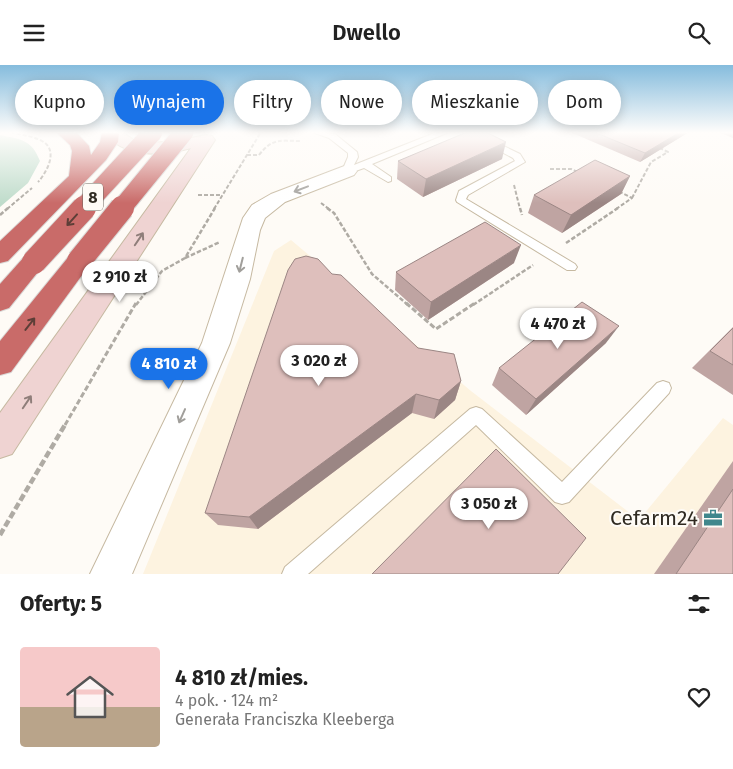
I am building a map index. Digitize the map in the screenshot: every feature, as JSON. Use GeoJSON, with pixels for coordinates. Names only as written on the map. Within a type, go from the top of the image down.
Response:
{"type":"FeatureCollection","features":[{"type":"Feature","properties":{"kind":"highway"},"geometry":{"type":"LineString","coordinates":[[78,177],[82,156]]}},
{"type":"Feature","properties":{"kind":"highway"},"geometry":{"type":"LineString","coordinates":[[0,255],[100,156]]}},
{"type":"Feature","properties":{"kind":"highway","name":"8"},"geometry":{"type":"LineString","coordinates":[[0,301],[130,156]]}},
{"type":"Feature","properties":{"kind":"highway","name":"8"},"geometry":{"type":"LineString","coordinates":[[0,363],[79,261],[183,156]]}},
{"type":"Feature","properties":{"kind":"street"},"geometry":{"type":"LineString","coordinates":[[0,442],[190,156]]}},
{"type":"Feature","properties":{"kind":"street"},"geometry":{"type":"LineString","coordinates":[[111,574],[216,343],[254,218],[260,210],[278,198],[356,168]]}},
{"type":"Feature","properties":{"kind":"lane"},"geometry":{"type":"LineString","coordinates":[[353,156],[356,168]]}},
{"type":"Feature","properties":{"kind":"lane"},"geometry":{"type":"LineString","coordinates":[[356,168],[386,156]]}},
{"type":"Feature","properties":{"kind":"lane"},"geometry":{"type":"LineString","coordinates":[[516,156],[520,162],[463,193],[461,200],[572,267]]}},
{"type":"Feature","properties":{"kind":"lane"},"geometry":{"type":"LineString","coordinates":[[356,168],[388,179]]}},
{"type":"Feature","properties":{"kind":"lane"},"geometry":{"type":"LineString","coordinates":[[292,574],[476,414],[562,495],[663,388]]}},
{"type":"Feature","properties":{"kind":"path"},"geometry":{"type":"LineString","coordinates":[[0,215],[47,172],[51,160],[50,156]]}},
{"type":"Feature","properties":{"kind":"path"},"geometry":{"type":"LineString","coordinates":[[0,535],[139,299],[162,271],[184,258],[246,156]]}},
{"type":"Feature","properties":{"kind":"path"},"geometry":{"type":"LineString","coordinates":[[318,201],[334,213],[372,274],[436,329],[632,198],[651,162],[662,156]]}},
{"type":"Feature","properties":{"kind":"path"},"geometry":{"type":"LineString","coordinates":[[550,169],[571,169],[588,177]]}},
{"type":"Feature","properties":{"kind":"path"},"geometry":{"type":"LineString","coordinates":[[513,183],[522,216]]}},
{"type":"Feature","properties":{"kind":"path"},"geometry":{"type":"LineString","coordinates":[[615,189],[632,198]]}},
{"type":"Feature","properties":{"kind":"shaded area"},"geometry":{"type":"Polygon","coordinates":[[[291,240],[471,391],[639,520],[723,418],[733,425],[733,574],[143,574],[274,251],[291,240]]]}},
{"type":"Feature","properties":{"kind":"green space"},"geometry":{"type":"Polygon","coordinates":[[[0,156],[38,156],[40,161],[28,183],[0,207],[0,156]]]}},
{"type":"Feature","properties":{"kind":"building"},"geometry":{"type":"Polygon","coordinates":[[[410,156],[476,156],[426,179],[398,161],[410,156]]]}},
{"type":"Feature","properties":{"kind":"building"},"geometry":{"type":"Polygon","coordinates":[[[595,160],[630,176],[571,215],[534,195],[595,160]]]}},
{"type":"Feature","properties":{"kind":"building"},"geometry":{"type":"Polygon","coordinates":[[[485,222],[521,245],[431,302],[396,272],[485,222]]]}},
{"type":"Feature","properties":{"kind":"building"},"geometry":{"type":"Polygon","coordinates":[[[306,256],[318,259],[332,274],[341,275],[418,348],[454,354],[461,381],[439,400],[416,394],[249,517],[205,513],[288,270],[295,259],[306,256]]]}},
{"type":"Feature","properties":{"kind":"building"},"geometry":{"type":"Polygon","coordinates":[[[582,302],[619,326],[536,399],[499,368],[582,302]]]}},
{"type":"Feature","properties":{"kind":"building"},"geometry":{"type":"Polygon","coordinates":[[[733,328],[733,365],[710,351],[733,328]]]}},
{"type":"Feature","properties":{"kind":"building"},"geometry":{"type":"Polygon","coordinates":[[[496,449],[586,538],[558,574],[372,574],[496,449]]]}},
{"type":"Feature","properties":{"kind":"building"},"geometry":{"type":"Polygon","coordinates":[[[733,489],[733,574],[676,574],[733,489]]]}},
{"type":"Feature","properties":{"kind":"place","name":"Cefarm24"},"geometry":{"type":"Point","coordinates":[713,518]}}]}
